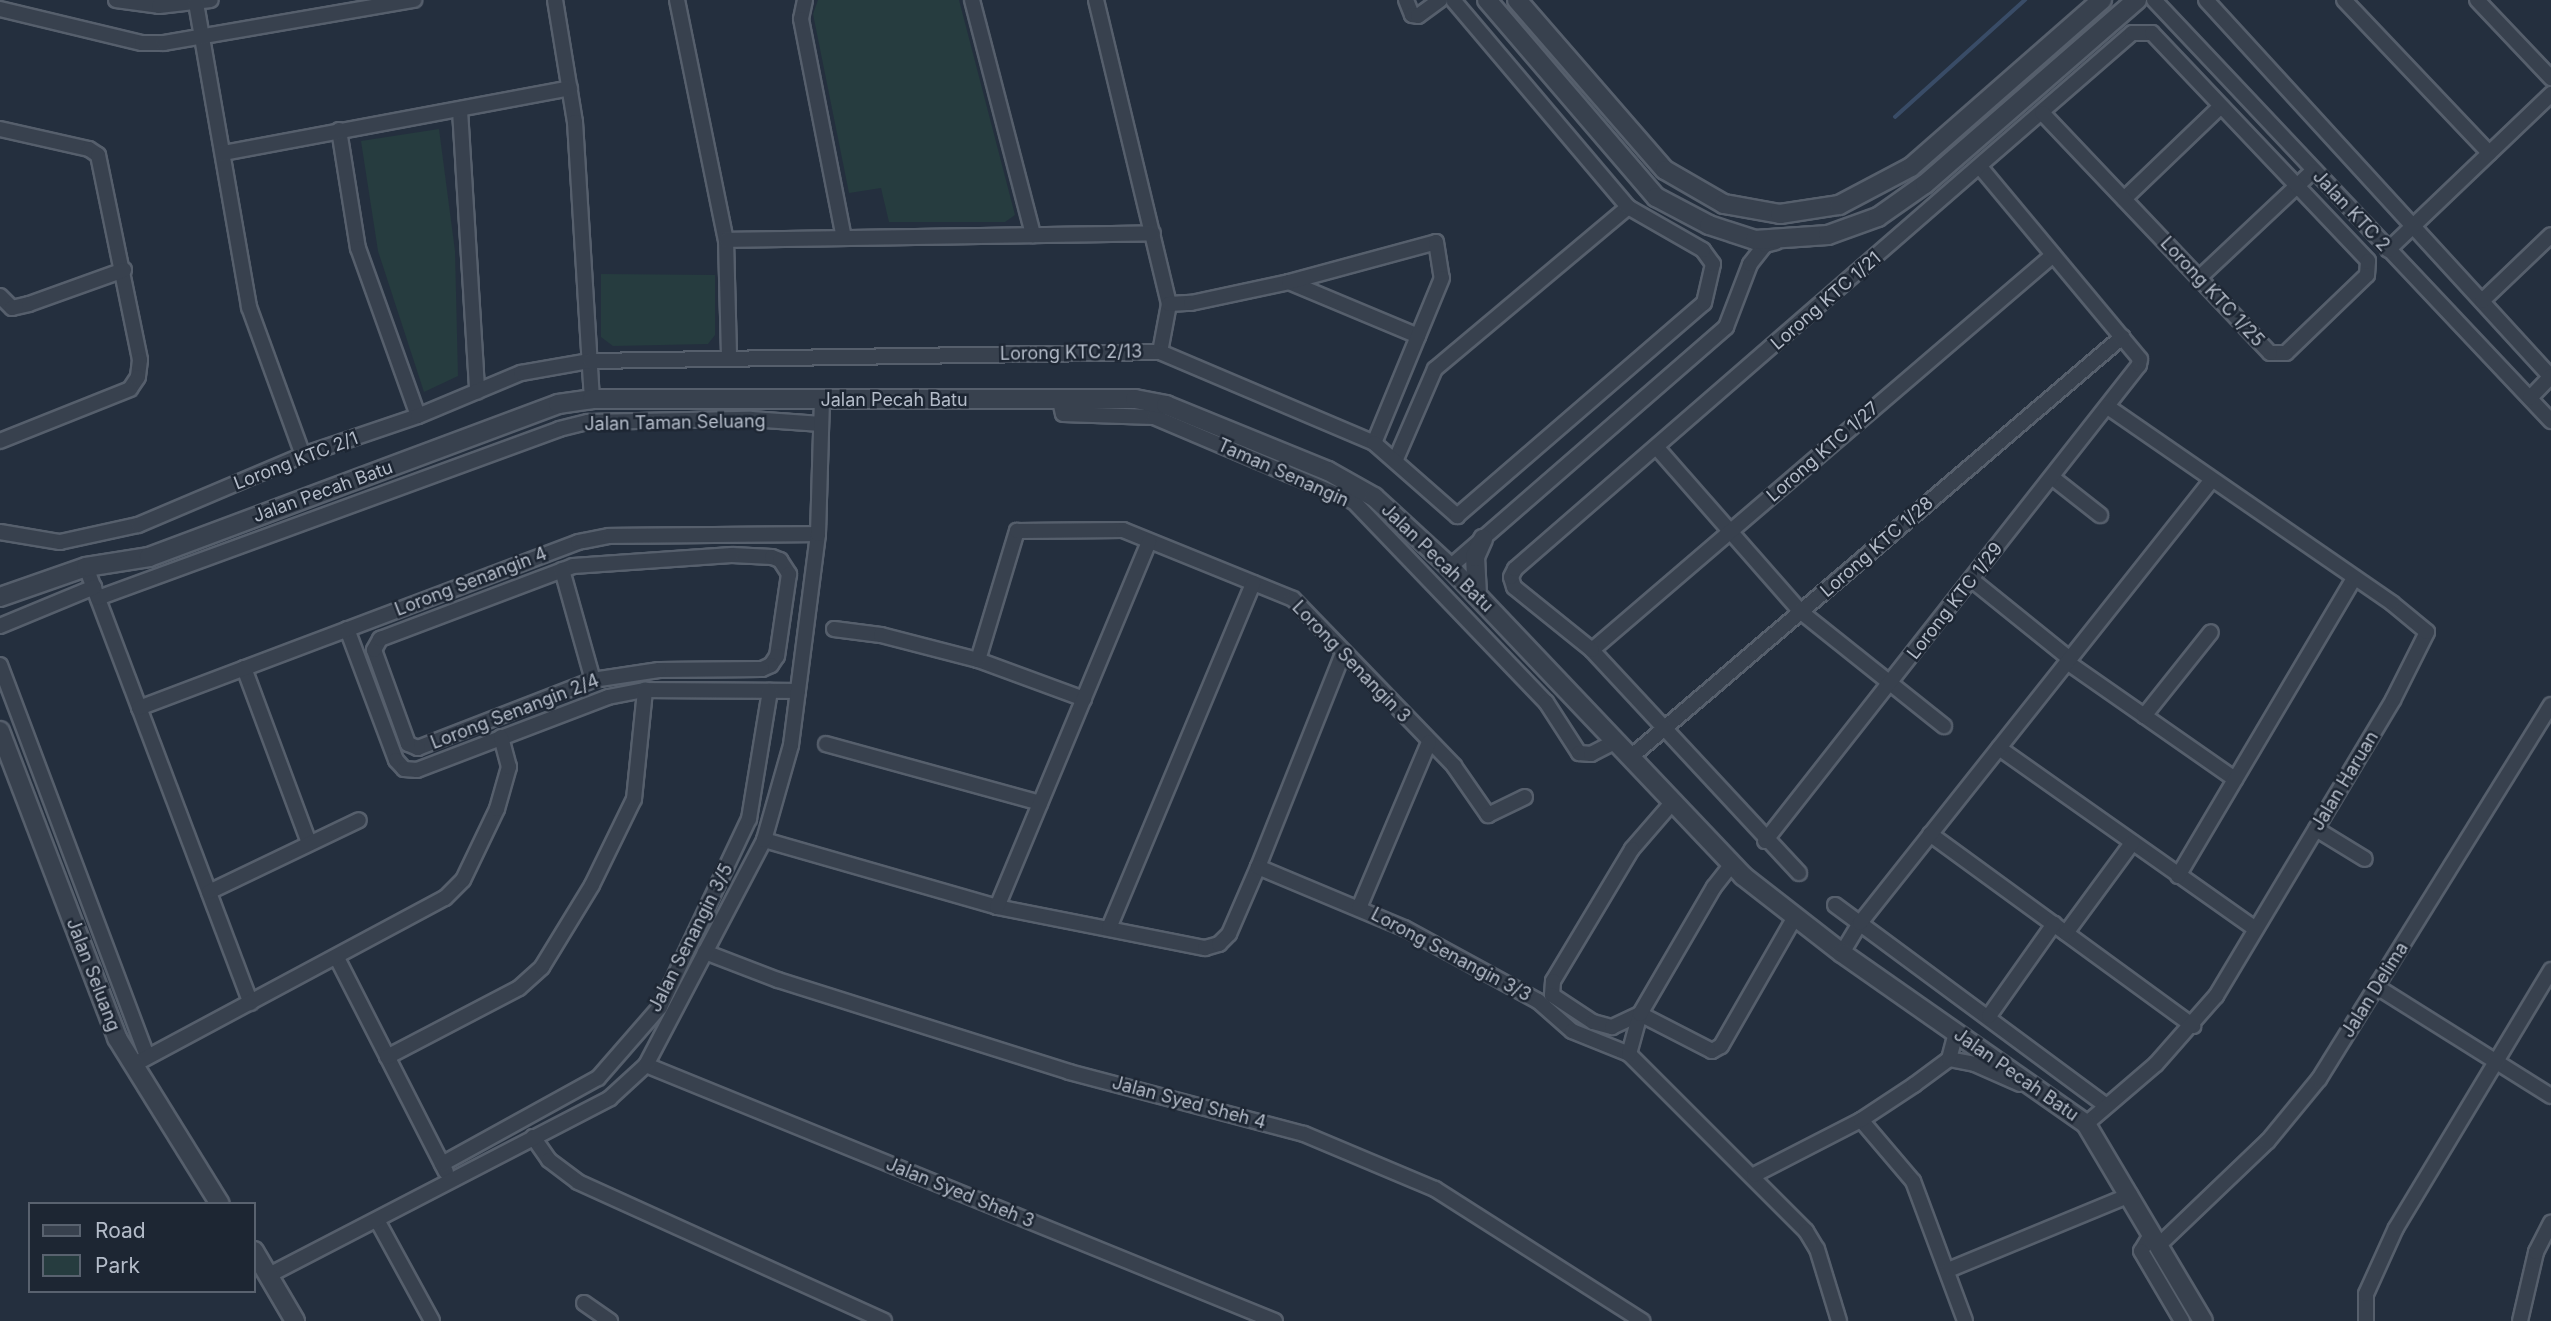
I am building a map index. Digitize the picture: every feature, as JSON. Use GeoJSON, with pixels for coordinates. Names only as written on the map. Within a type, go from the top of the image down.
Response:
{"type":"FeatureCollection","features":[{"type":"Feature","properties":{"kind":"street"},"geometry":{"type":"LineString","coordinates":[[116,0],[159,6],[211,0]]}},
{"type":"Feature","properties":{"kind":"street"},"geometry":{"type":"LineString","coordinates":[[0,9],[142,43],[414,0]]}},
{"type":"Feature","properties":{"kind":"street"},"geometry":{"type":"LineString","coordinates":[[555,0],[570,88],[586,259],[592,399]]}},
{"type":"Feature","properties":{"kind":"street"},"geometry":{"type":"LineString","coordinates":[[677,0],[726,240],[729,358]]}},
{"type":"Feature","properties":{"kind":"street"},"geometry":{"type":"LineString","coordinates":[[805,0],[802,19],[844,238]]}},
{"type":"Feature","properties":{"kind":"street"},"geometry":{"type":"LineString","coordinates":[[972,0],[1033,235]]}},
{"type":"Feature","properties":{"kind":"street"},"geometry":{"type":"LineString","coordinates":[[1096,0],[1169,304],[1160,352]]}},
{"type":"Feature","properties":{"kind":"street"},"geometry":{"type":"LineString","coordinates":[[1406,0],[1412,15],[1424,15],[1440,0]]}},
{"type":"Feature","properties":{"kind":"street"},"geometry":{"type":"LineString","coordinates":[[1396,459],[1435,369],[1628,207],[1453,0]]}},
{"type":"Feature","properties":{"kind":"street"},"geometry":{"type":"LineString","coordinates":[[1487,0],[1656,197],[1709,225],[1755,240],[1828,235],[1878,217],[1926,184],[2137,0]]}},
{"type":"Feature","properties":{"kind":"street"},"geometry":{"type":"LineString","coordinates":[[1517,0],[1665,170],[1724,204],[1780,214],[1839,205],[1911,167],[2102,0]]}},
{"type":"Feature","properties":{"kind":"street","name":"Jalan KTC 2"},"geometry":{"type":"LineString","coordinates":[[2154,0],[2551,421]]}},
{"type":"Feature","properties":{"kind":"street"},"geometry":{"type":"LineString","coordinates":[[2206,0],[2551,377],[2530,398]]}},
{"type":"Feature","properties":{"kind":"street"},"geometry":{"type":"LineString","coordinates":[[2344,0],[2489,153]]}},
{"type":"Feature","properties":{"kind":"street"},"geometry":{"type":"LineString","coordinates":[[2477,0],[2551,78]]}},
{"type":"Feature","properties":{"kind":"street"},"geometry":{"type":"LineString","coordinates":[[196,3],[249,307],[303,455]]}},
{"type":"Feature","properties":{"kind":"street","name":"Lorong KTC 1/21"},"geometry":{"type":"LineString","coordinates":[[1798,873],[1765,841],[1592,650],[1514,587],[1511,577],[1515,569],[2132,33],[2152,33],[2296,186]]}},
{"type":"Feature","properties":{"kind":"street"},"geometry":{"type":"LineString","coordinates":[[223,152],[570,88]]}},
{"type":"Feature","properties":{"kind":"street"},"geometry":{"type":"LineString","coordinates":[[2388,250],[2551,94]]}},
{"type":"Feature","properties":{"kind":"street"},"geometry":{"type":"LineString","coordinates":[[2124,199],[2221,106]]}},
{"type":"Feature","properties":{"kind":"street"},"geometry":{"type":"LineString","coordinates":[[460,110],[477,391]]}},
{"type":"Feature","properties":{"kind":"street","name":"Lorong KTC 1/25"},"geometry":{"type":"LineString","coordinates":[[2042,113],[2270,353],[2286,353],[2367,275],[2368,261],[2296,186]]}},
{"type":"Feature","properties":{"kind":"street"},"geometry":{"type":"LineString","coordinates":[[0,129],[89,149],[98,155],[124,270],[140,360],[138,377],[130,390],[0,441]]}},
{"type":"Feature","properties":{"kind":"street"},"geometry":{"type":"LineString","coordinates":[[339,130],[358,248],[418,416]]}},
{"type":"Feature","properties":{"kind":"street"},"geometry":{"type":"LineString","coordinates":[[1980,167],[2122,337]]}},
{"type":"Feature","properties":{"kind":"street"},"geometry":{"type":"LineString","coordinates":[[2199,278],[2313,170]]}},
{"type":"Feature","properties":{"kind":"street","name":"Lorong KTC 2/13"},"geometry":{"type":"LineString","coordinates":[[590,360],[1160,352],[1374,443],[1396,459],[1451,514],[1461,514],[1704,303],[1713,264],[1703,250],[1628,207]]}},
{"type":"Feature","properties":{"kind":"street"},"geometry":{"type":"LineString","coordinates":[[726,240],[1153,233]]}},
{"type":"Feature","properties":{"kind":"street"},"geometry":{"type":"LineString","coordinates":[[1737,234],[1749,251],[1750,264]]}},
{"type":"Feature","properties":{"kind":"street"},"geometry":{"type":"LineString","coordinates":[[2482,301],[2551,235]]}},
{"type":"Feature","properties":{"kind":"street"},"geometry":{"type":"LineString","coordinates":[[1450,567],[1726,327],[1750,264],[1765,245],[1784,239]]}},
{"type":"Feature","properties":{"kind":"street"},"geometry":{"type":"LineString","coordinates":[[1169,304],[1191,303],[1289,282],[1436,242],[1441,278],[1374,443]]}},
{"type":"Feature","properties":{"kind":"street","name":"Lorong KTC 1/27"},"geometry":{"type":"LineString","coordinates":[[1592,650],[2053,255]]}},
{"type":"Feature","properties":{"kind":"street"},"geometry":{"type":"LineString","coordinates":[[0,296],[12,308],[124,270]]}},
{"type":"Feature","properties":{"kind":"street"},"geometry":{"type":"LineString","coordinates":[[1289,282],[1418,336]]}},
{"type":"Feature","properties":{"kind":"street","name":"Lorong KTC 1/29"},"geometry":{"type":"LineString","coordinates":[[1765,841],[2108,407],[2140,359],[2122,337]]}},
{"type":"Feature","properties":{"kind":"street","name":"Lorong KTC 1/28"},"geometry":{"type":"LineString","coordinates":[[1632,756],[2122,337]]}},
{"type":"Feature","properties":{"kind":"street","name":"Lorong KTC 2/1"},"geometry":{"type":"LineString","coordinates":[[0,532],[60,542],[138,525],[303,455],[418,416],[521,373],[590,360]]}},
{"type":"Feature","properties":{"kind":"street","name":"Jalan Pecah Batu"},"geometry":{"type":"LineString","coordinates":[[0,597],[86,567],[149,557],[527,412],[592,399],[1155,402],[1328,471],[1374,497],[1450,567],[1632,756],[1671,804],[1731,865],[1842,953],[2055,1099],[2086,1124],[2203,1321]]}},
{"type":"Feature","properties":{"kind":"street"},"geometry":{"type":"LineString","coordinates":[[271,1274],[610,1098],[646,1065],[764,840],[791,745],[818,534],[822,400]]}},
{"type":"Feature","properties":{"kind":"street","name":"Taman Senangin"},"geometry":{"type":"LineString","coordinates":[[1060,401],[1063,414],[1154,417],[1354,502],[1546,702],[1579,753],[1591,754],[1616,741]]}},
{"type":"Feature","properties":{"kind":"street","name":"Jalan Haruan"},"geometry":{"type":"LineString","coordinates":[[2086,1124],[2156,1064],[2193,1026],[2316,829],[2427,636],[2426,629],[2210,482],[2108,407]]}},
{"type":"Feature","properties":{"kind":"street","name":"Jalan Taman Seluang"},"geometry":{"type":"LineString","coordinates":[[0,626],[559,429],[615,422],[751,419],[821,424]]}},
{"type":"Feature","properties":{"kind":"street"},"geometry":{"type":"LineString","coordinates":[[1657,448],[1801,612],[1944,726]]}},
{"type":"Feature","properties":{"kind":"street"},"geometry":{"type":"LineString","coordinates":[[2053,478],[2100,515]]}},
{"type":"Feature","properties":{"kind":"street"},"geometry":{"type":"LineString","coordinates":[[1842,953],[1860,923],[2210,482]]}},
{"type":"Feature","properties":{"kind":"street","name":"Lorong Senangin 3"},"geometry":{"type":"LineString","coordinates":[[978,660],[1017,531],[1123,530],[1293,599],[1454,766],[1488,815],[1525,797]]}},
{"type":"Feature","properties":{"kind":"street","name":"Lorong Senangin 4"},"geometry":{"type":"LineString","coordinates":[[139,708],[578,542],[609,536],[818,534]]}},
{"type":"Feature","properties":{"kind":"street"},"geometry":{"type":"LineString","coordinates":[[732,535],[732,555]]}},
{"type":"Feature","properties":{"kind":"street"},"geometry":{"type":"LineString","coordinates":[[1477,595],[1475,557],[1483,539]]}},
{"type":"Feature","properties":{"kind":"street"},"geometry":{"type":"LineString","coordinates":[[997,907],[1149,541]]}},
{"type":"Feature","properties":{"kind":"street","name":"Lorong Senangin 2/4"},"geometry":{"type":"LineString","coordinates":[[732,555],[772,557],[780,560],[789,574],[779,645],[771,665],[762,670],[659,670],[593,680],[464,731],[411,747],[393,706],[374,650],[376,644],[562,570],[616,560],[732,555]]}},
{"type":"Feature","properties":{"kind":"street"},"geometry":{"type":"LineString","coordinates":[[86,567],[251,1003]]}},
{"type":"Feature","properties":{"kind":"street"},"geometry":{"type":"LineString","coordinates":[[562,570],[593,680]]}},
{"type":"Feature","properties":{"kind":"street"},"geometry":{"type":"LineString","coordinates":[[2178,876],[2354,578]]}},
{"type":"Feature","properties":{"kind":"street"},"geometry":{"type":"LineString","coordinates":[[1972,580],[2068,661],[2235,779]]}},
{"type":"Feature","properties":{"kind":"street"},"geometry":{"type":"LineString","coordinates":[[1109,928],[1253,583]]}},
{"type":"Feature","properties":{"kind":"street"},"geometry":{"type":"LineString","coordinates":[[415,604],[423,624]]}},
{"type":"Feature","properties":{"kind":"street","name":"Lorong Senangin 2/4"},"geometry":{"type":"LineString","coordinates":[[347,629],[396,760],[404,769],[416,770],[607,697],[645,690],[798,691]]}},
{"type":"Feature","properties":{"kind":"street"},"geometry":{"type":"LineString","coordinates":[[834,629],[881,635],[978,660],[1084,699]]}},
{"type":"Feature","properties":{"kind":"street"},"geometry":{"type":"LineString","coordinates":[[2144,716],[2211,632]]}},
{"type":"Feature","properties":{"kind":"street"},"geometry":{"type":"LineString","coordinates":[[764,840],[997,907],[1205,948],[1219,944],[1228,934],[1258,867],[1343,653]]}},
{"type":"Feature","properties":{"kind":"street"},"geometry":{"type":"LineString","coordinates":[[0,665],[140,1060],[337,958],[445,898],[463,880],[497,809],[509,767],[501,737]]}},
{"type":"Feature","properties":{"kind":"street"},"geometry":{"type":"LineString","coordinates":[[244,668],[309,843]]}},
{"type":"Feature","properties":{"kind":"street"},"geometry":{"type":"LineString","coordinates":[[721,669],[723,690]]}},
{"type":"Feature","properties":{"kind":"street"},"geometry":{"type":"LineString","coordinates":[[387,1057],[519,988],[542,967],[592,885],[634,799],[645,690]]}},
{"type":"Feature","properties":{"kind":"street","name":"Jalan Senangin 3/5"},"geometry":{"type":"LineString","coordinates":[[442,1164],[598,1078],[660,1007],[749,819],[770,691]]}},
{"type":"Feature","properties":{"kind":"street","name":"Jalan Delima"},"geometry":{"type":"LineString","coordinates":[[2156,1239],[2268,1141],[2319,1079],[2550,708]]}},
{"type":"Feature","properties":{"kind":"street","name":"Jalan Seluang"},"geometry":{"type":"LineString","coordinates":[[0,730],[117,1038],[140,1060],[218,1202]]}},
{"type":"Feature","properties":{"kind":"street"},"geometry":{"type":"LineString","coordinates":[[464,731],[471,749]]}},
{"type":"Feature","properties":{"kind":"street"},"geometry":{"type":"LineString","coordinates":[[1359,908],[1429,743]]}},
{"type":"Feature","properties":{"kind":"street"},"geometry":{"type":"LineString","coordinates":[[826,744],[1040,803]]}},
{"type":"Feature","properties":{"kind":"street"},"geometry":{"type":"LineString","coordinates":[[1999,748],[2256,929]]}},
{"type":"Feature","properties":{"kind":"street"},"geometry":{"type":"LineString","coordinates":[[1640,1014],[1612,1027],[1593,1022],[1549,989],[1632,849],[1671,804]]}},
{"type":"Feature","properties":{"kind":"street"},"geometry":{"type":"LineString","coordinates":[[209,892],[359,820]]}},
{"type":"Feature","properties":{"kind":"street"},"geometry":{"type":"LineString","coordinates":[[2316,829],[2365,859]]}},
{"type":"Feature","properties":{"kind":"street"},"geometry":{"type":"LineString","coordinates":[[1930,834],[2193,1026]]}},
{"type":"Feature","properties":{"kind":"street"},"geometry":{"type":"LineString","coordinates":[[1989,1016],[2132,843]]}},
{"type":"Feature","properties":{"kind":"street"},"geometry":{"type":"LineString","coordinates":[[1629,1054],[1640,1014],[1714,887],[1731,865]]}},
{"type":"Feature","properties":{"kind":"street","name":"Lorong Senangin 3/3"},"geometry":{"type":"LineString","coordinates":[[1258,867],[1359,908],[1538,1001],[1572,1031],[1629,1054],[1754,1175],[1817,1249],[1839,1321]]}},
{"type":"Feature","properties":{"kind":"street"},"geometry":{"type":"LineString","coordinates":[[1835,905],[1989,1016],[2105,1105]]}},
{"type":"Feature","properties":{"kind":"street"},"geometry":{"type":"LineString","coordinates":[[1640,1014],[1704,1050],[1721,1046],[1795,917]]}},
{"type":"Feature","properties":{"kind":"street","name":"Jalan Syed Sheh 4"},"geometry":{"type":"LineString","coordinates":[[705,952],[778,980],[1069,1072],[1304,1134],[1435,1189],[1642,1321]]}},
{"type":"Feature","properties":{"kind":"street"},"geometry":{"type":"LineString","coordinates":[[337,958],[452,1181]]}},
{"type":"Feature","properties":{"kind":"street"},"geometry":{"type":"LineString","coordinates":[[2366,1321],[2366,1294],[2396,1228],[2551,970]]}},
{"type":"Feature","properties":{"kind":"street"},"geometry":{"type":"LineString","coordinates":[[2377,987],[2551,1096]]}},
{"type":"Feature","properties":{"kind":"street"},"geometry":{"type":"LineString","coordinates":[[1754,1175],[1861,1120],[1949,1059],[1956,1033]]}},
{"type":"Feature","properties":{"kind":"street"},"geometry":{"type":"LineString","coordinates":[[1949,1059],[1975,1064],[2055,1099]]}},
{"type":"Feature","properties":{"kind":"street","name":"Jalan Syed Sheh 3"},"geometry":{"type":"LineString","coordinates":[[646,1065],[1275,1321]]}},
{"type":"Feature","properties":{"kind":"street"},"geometry":{"type":"LineString","coordinates":[[1861,1120],[1913,1181],[1965,1321]]}},
{"type":"Feature","properties":{"kind":"street"},"geometry":{"type":"LineString","coordinates":[[533,1137],[549,1160],[578,1182],[884,1321]]}},
{"type":"Feature","properties":{"kind":"street"},"geometry":{"type":"LineString","coordinates":[[1948,1270],[2130,1195]]}},
{"type":"Feature","properties":{"kind":"street"},"geometry":{"type":"LineString","coordinates":[[377,1220],[432,1321]]}},
{"type":"Feature","properties":{"kind":"street"},"geometry":{"type":"LineString","coordinates":[[2520,1321],[2536,1252],[2551,1223]]}},
{"type":"Feature","properties":{"kind":"street"},"geometry":{"type":"LineString","coordinates":[[2156,1239],[2141,1251],[2182,1321]]}},
{"type":"Feature","properties":{"kind":"street"},"geometry":{"type":"LineString","coordinates":[[256,1254],[271,1274],[295,1321]]}},
{"type":"Feature","properties":{"kind":"street"},"geometry":{"type":"LineString","coordinates":[[584,1303],[610,1321]]}},
{"type":"Feature","properties":{"kind":"green space"},"geometry":{"type":"Polygon","coordinates":[[[818,0],[959,0],[1015,215],[1005,222],[889,222],[881,188],[849,193],[813,14],[818,0]]]}},
{"type":"Feature","properties":{"kind":"green space"},"geometry":{"type":"Polygon","coordinates":[[[439,129],[455,251],[458,376],[424,392],[378,251],[361,141],[439,129]]]}},
{"type":"Feature","properties":{"kind":"green space"},"geometry":{"type":"Polygon","coordinates":[[[601,274],[715,275],[715,335],[708,344],[613,346],[601,337],[601,274]]]}},
{"type":"Feature","properties":{"kind":"waterway"},"geometry":{"type":"LineString","coordinates":[[1895,117],[2025,0]]}}]}
